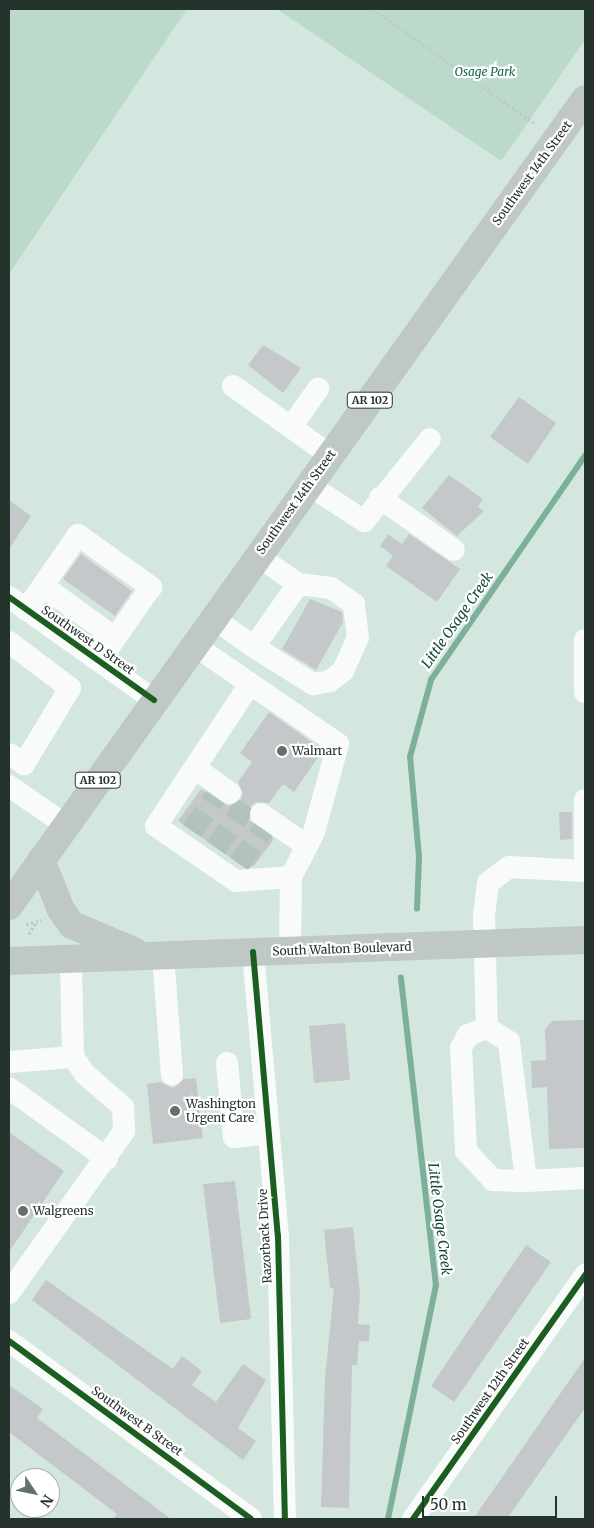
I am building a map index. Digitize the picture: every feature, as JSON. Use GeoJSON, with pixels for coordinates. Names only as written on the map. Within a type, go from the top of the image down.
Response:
{"type":"FeatureCollection","features":[{"type":"Feature","properties":{"kind":"main road","name":"Southwest 14th Street"},"geometry":{"type":"LineString","coordinates":[[18,915],[41,860],[585,99]]}},
{"type":"Feature","properties":{"kind":"main road"},"geometry":{"type":"LineString","coordinates":[[41,860],[60,910],[72,925],[88,936],[155,956]]}},
{"type":"Feature","properties":{"kind":"main road","name":"South Walton Boulevard"},"geometry":{"type":"LineString","coordinates":[[9,962],[585,940]]}},
{"type":"Feature","properties":{"kind":"street"},"geometry":{"type":"LineString","coordinates":[[233,386],[330,455]]}},
{"type":"Feature","properties":{"kind":"street"},"geometry":{"type":"LineString","coordinates":[[291,427],[318,389]]}},
{"type":"Feature","properties":{"kind":"street"},"geometry":{"type":"LineString","coordinates":[[309,485],[364,521],[380,498],[430,439]]}},
{"type":"Feature","properties":{"kind":"street"},"geometry":{"type":"LineString","coordinates":[[380,498],[454,550]]}},
{"type":"Feature","properties":{"kind":"street"},"geometry":{"type":"LineString","coordinates":[[15,607],[43,586],[78,535],[151,587],[99,661]]}},
{"type":"Feature","properties":{"kind":"street"},"geometry":{"type":"LineString","coordinates":[[213,618],[254,647],[313,684],[330,681],[343,671],[358,638],[354,604],[331,588],[298,584],[258,556]]}},
{"type":"Feature","properties":{"kind":"street"},"geometry":{"type":"LineString","coordinates":[[254,647],[298,584]]}},
{"type":"Feature","properties":{"kind":"street"},"geometry":{"type":"LineString","coordinates":[[43,586],[115,638]]}},
{"type":"Feature","properties":{"kind":"street","name":"Southwest D Street"},"geometry":{"type":"LineString","coordinates":[[15,607],[99,661],[154,700]]}},
{"type":"Feature","properties":{"kind":"street"},"geometry":{"type":"LineString","coordinates":[[585,640],[582,650],[585,692]]}},
{"type":"Feature","properties":{"kind":"street"},"geometry":{"type":"LineString","coordinates":[[9,642],[70,688],[17,759],[9,786],[66,825]]}},
{"type":"Feature","properties":{"kind":"street"},"geometry":{"type":"LineString","coordinates":[[194,645],[338,744],[307,846],[291,877],[290,951]]}},
{"type":"Feature","properties":{"kind":"street"},"geometry":{"type":"LineString","coordinates":[[250,684],[156,826],[187,838],[212,854],[234,871],[236,881],[291,877]]}},
{"type":"Feature","properties":{"kind":"street"},"geometry":{"type":"LineString","coordinates":[[195,768],[223,792]]}},
{"type":"Feature","properties":{"kind":"street"},"geometry":{"type":"LineString","coordinates":[[487,1028],[484,944],[488,883],[497,874],[509,867],[585,871],[585,800]]}},
{"type":"Feature","properties":{"kind":"street"},"geometry":{"type":"LineString","coordinates":[[265,822],[307,846]]}},
{"type":"Feature","properties":{"kind":"street","name":"Razorback Drive"},"geometry":{"type":"LineString","coordinates":[[253,952],[278,1236],[285,1519]]}},
{"type":"Feature","properties":{"kind":"street"},"geometry":{"type":"LineString","coordinates":[[155,956],[172,1075]]}},
{"type":"Feature","properties":{"kind":"street"},"geometry":{"type":"LineString","coordinates":[[12,1281],[107,1159],[124,1131],[124,1107],[85,1074],[73,1057],[71,961]]}},
{"type":"Feature","properties":{"kind":"street"},"geometry":{"type":"LineString","coordinates":[[487,1028],[509,1042],[512,1053],[526,1181]]}},
{"type":"Feature","properties":{"kind":"street"},"geometry":{"type":"LineString","coordinates":[[487,1028],[468,1035],[461,1048],[466,1151],[493,1180],[526,1181],[585,1178]]}},
{"type":"Feature","properties":{"kind":"street"},"geometry":{"type":"LineString","coordinates":[[9,1062],[73,1057]]}},
{"type":"Feature","properties":{"kind":"street"},"geometry":{"type":"LineString","coordinates":[[227,1063],[234,1137],[269,1133]]}},
{"type":"Feature","properties":{"kind":"street"},"geometry":{"type":"LineString","coordinates":[[9,1088],[107,1159]]}},
{"type":"Feature","properties":{"kind":"street","name":"Southwest 12th Street"},"geometry":{"type":"LineString","coordinates":[[413,1519],[585,1275]]}},
{"type":"Feature","properties":{"kind":"street","name":"Southwest B Street"},"geometry":{"type":"LineString","coordinates":[[9,1341],[251,1519]]}},
{"type":"Feature","properties":{"kind":"path"},"geometry":{"type":"LineString","coordinates":[[373,9],[534,123]]}},
{"type":"Feature","properties":{"kind":"path"},"geometry":{"type":"LineString","coordinates":[[18,915],[36,923],[29,934]]}},
{"type":"Feature","properties":{"kind":"green space"},"geometry":{"type":"Polygon","coordinates":[[[9,9],[187,9],[9,274],[9,9]]]}},
{"type":"Feature","properties":{"kind":"green space","name":"Osage Park"},"geometry":{"type":"Polygon","coordinates":[[[277,9],[585,9],[585,40],[501,161],[277,9]]]}},
{"type":"Feature","properties":{"kind":"building"},"geometry":{"type":"Polygon","coordinates":[[[263,345],[301,368],[283,393],[248,365],[263,345]]]}},
{"type":"Feature","properties":{"kind":"building"},"geometry":{"type":"Polygon","coordinates":[[[519,397],[556,423],[528,464],[490,437],[519,397]]]}},
{"type":"Feature","properties":{"kind":"building"},"geometry":{"type":"Polygon","coordinates":[[[449,475],[483,499],[478,507],[484,511],[457,536],[422,508],[449,475]]]}},
{"type":"Feature","properties":{"kind":"building"},"geometry":{"type":"Polygon","coordinates":[[[9,500],[31,516],[9,549],[9,500]]]}},
{"type":"Feature","properties":{"kind":"building"},"geometry":{"type":"Polygon","coordinates":[[[388,534],[402,544],[409,534],[460,569],[437,602],[386,566],[393,556],[380,546],[388,534]]]}},
{"type":"Feature","properties":{"kind":"building"},"geometry":{"type":"Polygon","coordinates":[[[81,554],[132,591],[115,616],[63,579],[81,554]]]}},
{"type":"Feature","properties":{"kind":"building"},"geometry":{"type":"Polygon","coordinates":[[[310,599],[342,612],[343,622],[316,670],[282,649],[310,599]]]}},
{"type":"Feature","properties":{"kind":"building"},"geometry":{"type":"Polygon","coordinates":[[[269,712],[323,750],[294,792],[283,784],[269,803],[256,802],[250,807],[249,820],[274,839],[254,866],[244,867],[178,821],[201,789],[228,806],[240,801],[243,794],[238,782],[252,762],[240,753],[269,712]]]}},
{"type":"Feature","properties":{"kind":"building"},"geometry":{"type":"Polygon","coordinates":[[[559,812],[572,812],[572,839],[560,840],[559,812]]]}},
{"type":"Feature","properties":{"kind":"building"},"geometry":{"type":"Polygon","coordinates":[[[585,1020],[585,1148],[549,1149],[547,1087],[532,1088],[531,1061],[546,1060],[545,1030],[552,1021],[585,1020]]]}},
{"type":"Feature","properties":{"kind":"building"},"geometry":{"type":"Polygon","coordinates":[[[345,1023],[350,1080],[314,1083],[309,1026],[345,1023]]]}},
{"type":"Feature","properties":{"kind":"building","name":"Washington Urgent Care"},"geometry":{"type":"Polygon","coordinates":[[[196,1078],[203,1138],[153,1144],[147,1084],[161,1082],[173,1088],[184,1079],[196,1078]]]}},
{"type":"Feature","properties":{"kind":"building","name":"Walgreens"},"geometry":{"type":"Polygon","coordinates":[[[9,1132],[64,1171],[9,1252],[9,1132]]]}},
{"type":"Feature","properties":{"kind":"building"},"geometry":{"type":"Polygon","coordinates":[[[235,1181],[251,1319],[220,1323],[203,1184],[235,1181]]]}},
{"type":"Feature","properties":{"kind":"building"},"geometry":{"type":"Polygon","coordinates":[[[353,1227],[360,1293],[358,1324],[370,1325],[369,1342],[359,1341],[357,1365],[352,1365],[349,1508],[321,1507],[325,1378],[334,1288],[330,1288],[324,1230],[353,1227]]]}},
{"type":"Feature","properties":{"kind":"building"},"geometry":{"type":"Polygon","coordinates":[[[526,1245],[551,1262],[454,1402],[431,1386],[526,1245]]]}},
{"type":"Feature","properties":{"kind":"building"},"geometry":{"type":"Polygon","coordinates":[[[46,1280],[173,1369],[182,1356],[202,1371],[192,1385],[216,1402],[243,1364],[266,1380],[238,1428],[256,1441],[243,1460],[32,1300],[46,1280]]]}},
{"type":"Feature","properties":{"kind":"building"},"geometry":{"type":"Polygon","coordinates":[[[585,1358],[585,1408],[507,1519],[473,1519],[585,1358]]]}},
{"type":"Feature","properties":{"kind":"building"},"geometry":{"type":"Polygon","coordinates":[[[9,1385],[43,1409],[37,1418],[171,1519],[113,1519],[117,1514],[60,1471],[60,1468],[56,1468],[9,1432],[9,1385]]]}},
{"type":"Feature","properties":{"kind":"waterway","name":"Little Osage Creek"},"geometry":{"type":"LineString","coordinates":[[417,909],[419,857],[410,757],[431,680],[585,456]]}},
{"type":"Feature","properties":{"kind":"waterway","name":"Little Osage Creek"},"geometry":{"type":"LineString","coordinates":[[388,1519],[436,1286],[401,978]]}},
{"type":"Feature","properties":{"kind":"tunnel"},"geometry":{"type":"LineString","coordinates":[[192,831],[215,797]]}},
{"type":"Feature","properties":{"kind":"tunnel"},"geometry":{"type":"LineString","coordinates":[[216,848],[246,804]]}},
{"type":"Feature","properties":{"kind":"tunnel"},"geometry":{"type":"LineString","coordinates":[[239,864],[263,830]]}},
{"type":"Feature","properties":{"kind":"cycle path"},"geometry":{"type":"LineString","coordinates":[[9,597],[154,700]]}},
{"type":"Feature","properties":{"kind":"cycle path"},"geometry":{"type":"LineString","coordinates":[[253,952],[278,1236],[285,1519]]}},
{"type":"Feature","properties":{"kind":"cycle path"},"geometry":{"type":"LineString","coordinates":[[413,1519],[585,1275]]}},
{"type":"Feature","properties":{"kind":"cycle path"},"geometry":{"type":"LineString","coordinates":[[9,1341],[251,1519]]}},
{"type":"Feature","properties":{"kind":"place","name":"Walmart"},"geometry":{"type":"Point","coordinates":[282,751]}},
{"type":"Feature","properties":{"kind":"place","name":"Washington Urgent Care"},"geometry":{"type":"Point","coordinates":[175,1111]}},
{"type":"Feature","properties":{"kind":"place","name":"Walgreens"},"geometry":{"type":"Point","coordinates":[23,1211]}}]}
